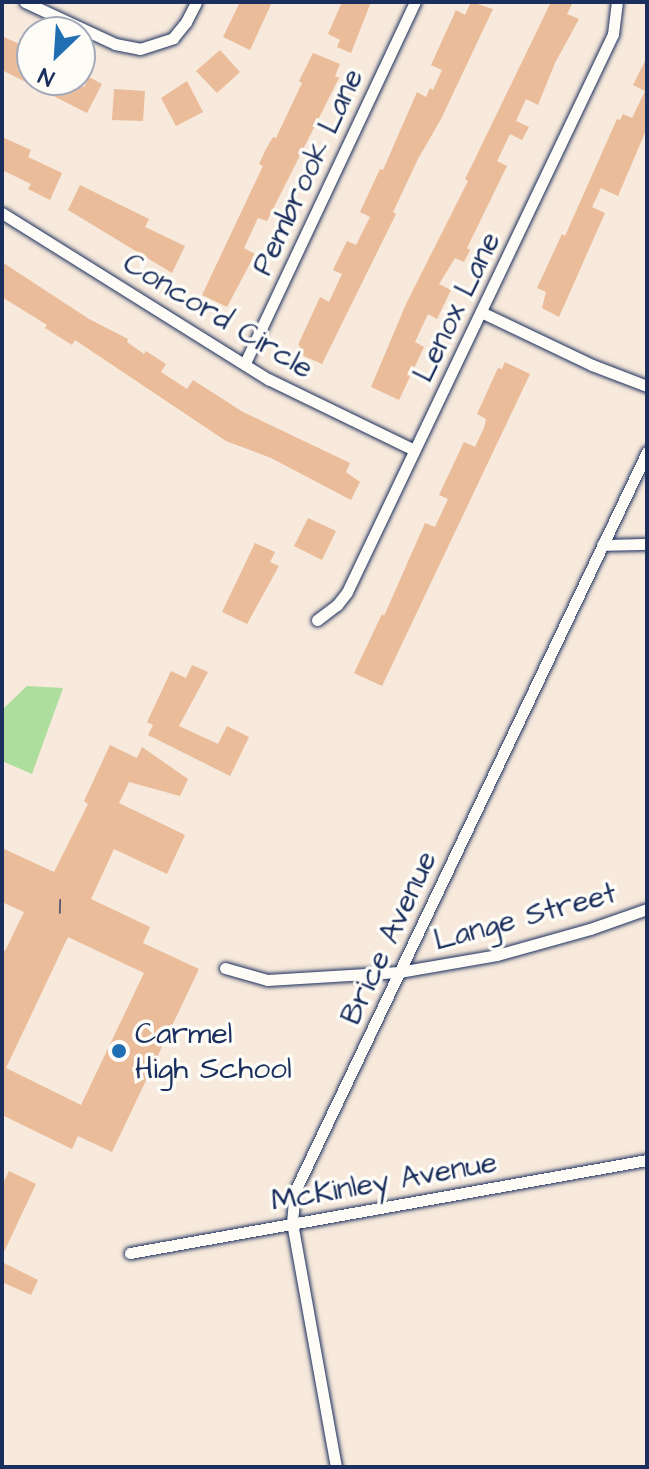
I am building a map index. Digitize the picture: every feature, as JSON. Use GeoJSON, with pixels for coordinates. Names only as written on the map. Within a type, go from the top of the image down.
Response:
{"type":"FeatureCollection","features":[{"type":"Feature","properties":{"kind":"street"},"geometry":{"type":"LineString","coordinates":[[25,2],[115,44],[140,49],[173,38],[196,2]]}},
{"type":"Feature","properties":{"kind":"street","name":"Pembrook Lane"},"geometry":{"type":"LineString","coordinates":[[245,363],[415,2]]}},
{"type":"Feature","properties":{"kind":"street","name":"Lenox Lane"},"geometry":{"type":"LineString","coordinates":[[317,620],[337,605],[347,592],[613,34],[617,2]]}},
{"type":"Feature","properties":{"kind":"street","name":"Concord Circle"},"geometry":{"type":"LineString","coordinates":[[2,213],[268,379],[414,450]]}},
{"type":"Feature","properties":{"kind":"street"},"geometry":{"type":"LineString","coordinates":[[481,312],[592,365],[647,386]]}},
{"type":"Feature","properties":{"kind":"street","name":"Brice Avenue"},"geometry":{"type":"LineString","coordinates":[[336,1467],[292,1223],[295,1191],[647,452]]}},
{"type":"Feature","properties":{"kind":"street"},"geometry":{"type":"LineString","coordinates":[[602,545],[647,544]]}},
{"type":"Feature","properties":{"kind":"street","name":"Lange Street"},"geometry":{"type":"LineString","coordinates":[[225,968],[267,980],[399,972],[497,955],[590,929],[647,909]]}},
{"type":"Feature","properties":{"kind":"street","name":"McKinley Avenue"},"geometry":{"type":"LineString","coordinates":[[130,1253],[647,1160]]}},
{"type":"Feature","properties":{"kind":"green space"},"geometry":{"type":"Polygon","coordinates":[[[27,686],[63,688],[32,774],[2,761],[2,710],[27,686]]]}},
{"type":"Feature","properties":{"kind":"building"},"geometry":{"type":"Polygon","coordinates":[[[240,2],[272,2],[250,50],[223,37],[240,2]]]}},
{"type":"Feature","properties":{"kind":"building"},"geometry":{"type":"Polygon","coordinates":[[[342,2],[371,2],[351,53],[337,47],[340,40],[328,34],[342,2]]]}},
{"type":"Feature","properties":{"kind":"building"},"geometry":{"type":"Polygon","coordinates":[[[471,2],[493,9],[441,119],[418,159],[393,212],[396,214],[322,364],[297,353],[320,297],[329,302],[342,274],[333,270],[347,241],[356,245],[370,217],[360,212],[380,169],[383,170],[417,92],[426,97],[430,88],[433,90],[442,70],[431,65],[456,10],[465,15],[471,2]]]}},
{"type":"Feature","properties":{"kind":"building"},"geometry":{"type":"Polygon","coordinates":[[[551,2],[573,2],[567,14],[579,19],[555,63],[538,105],[526,99],[516,121],[529,127],[522,140],[510,134],[497,161],[507,166],[467,248],[470,250],[464,262],[455,258],[439,284],[451,290],[437,319],[428,314],[415,342],[424,347],[399,400],[371,387],[406,304],[468,181],[465,179],[551,2]]]}},
{"type":"Feature","properties":{"kind":"building"},"geometry":{"type":"Polygon","coordinates":[[[2,36],[16,43],[16,77],[2,70],[2,36]]]}},
{"type":"Feature","properties":{"kind":"building"},"geometry":{"type":"Polygon","coordinates":[[[220,50],[240,72],[217,93],[196,71],[220,50]]]}},
{"type":"Feature","properties":{"kind":"building"},"geometry":{"type":"Polygon","coordinates":[[[313,53],[340,64],[335,76],[339,78],[267,221],[258,218],[244,248],[255,254],[227,307],[202,295],[263,166],[259,164],[273,137],[276,138],[313,53]]]}},
{"type":"Feature","properties":{"kind":"building"},"geometry":{"type":"Polygon","coordinates":[[[647,57],[647,128],[618,196],[601,188],[592,207],[605,213],[559,317],[542,308],[546,292],[537,288],[562,234],[565,236],[617,119],[620,120],[623,114],[632,118],[645,91],[633,85],[647,57]]]}},
{"type":"Feature","properties":{"kind":"building"},"geometry":{"type":"Polygon","coordinates":[[[96,81],[102,84],[96,96],[96,81]]]}},
{"type":"Feature","properties":{"kind":"building"},"geometry":{"type":"Polygon","coordinates":[[[187,81],[203,112],[176,126],[161,98],[187,81]]]}},
{"type":"Feature","properties":{"kind":"building"},"geometry":{"type":"Polygon","coordinates":[[[114,89],[145,91],[143,121],[112,120],[114,89]]]}},
{"type":"Feature","properties":{"kind":"building"},"geometry":{"type":"Polygon","coordinates":[[[53,96],[96,96],[87,113],[53,96]]]}},
{"type":"Feature","properties":{"kind":"building"},"geometry":{"type":"Polygon","coordinates":[[[2,137],[31,150],[28,157],[62,173],[50,200],[28,189],[31,184],[2,170],[2,137]]]}},
{"type":"Feature","properties":{"kind":"building"},"geometry":{"type":"Polygon","coordinates":[[[80,185],[149,219],[145,227],[185,246],[172,273],[68,210],[80,185]]]}},
{"type":"Feature","properties":{"kind":"building"},"geometry":{"type":"Polygon","coordinates":[[[2,262],[89,319],[128,339],[127,342],[144,354],[146,351],[166,364],[161,372],[187,389],[193,380],[243,412],[350,463],[346,472],[360,482],[351,500],[271,458],[226,441],[75,340],[72,345],[45,328],[47,325],[2,297],[2,262]]]}},
{"type":"Feature","properties":{"kind":"building"},"geometry":{"type":"Polygon","coordinates":[[[505,362],[530,374],[382,686],[354,673],[382,614],[384,616],[425,523],[435,527],[448,499],[439,495],[464,442],[475,447],[486,419],[477,414],[498,368],[502,369],[505,362]]]}},
{"type":"Feature","properties":{"kind":"building"},"geometry":{"type":"Polygon","coordinates":[[[308,518],[336,531],[322,560],[294,546],[308,518]]]}},
{"type":"Feature","properties":{"kind":"building"},"geometry":{"type":"Polygon","coordinates":[[[255,543],[275,552],[270,562],[279,566],[247,624],[222,612],[255,543]]]}},
{"type":"Feature","properties":{"kind":"building"},"geometry":{"type":"Polygon","coordinates":[[[192,665],[208,672],[179,726],[218,744],[227,726],[249,737],[230,776],[148,735],[153,725],[147,722],[171,671],[186,678],[192,665]]]}},
{"type":"Feature","properties":{"kind":"building"},"geometry":{"type":"Polygon","coordinates":[[[110,745],[137,758],[142,747],[188,779],[180,796],[129,782],[119,803],[185,835],[167,874],[114,849],[91,899],[150,927],[143,943],[199,969],[112,1152],[78,1136],[72,1149],[2,1115],[2,950],[5,951],[24,912],[2,902],[2,848],[54,872],[88,804],[84,801],[110,745]],[[68,937],[6,1068],[81,1105],[144,973],[68,937]]]}},
{"type":"Feature","properties":{"kind":"building"},"geometry":{"type":"Polygon","coordinates":[[[9,1171],[36,1184],[2,1256],[2,1185],[9,1171]]]}},
{"type":"Feature","properties":{"kind":"building"},"geometry":{"type":"Polygon","coordinates":[[[2,1262],[38,1280],[31,1295],[2,1282],[2,1262]]]}},
{"type":"Feature","properties":{"kind":"place","name":"Carmel High School"},"geometry":{"type":"Point","coordinates":[119,1051]}}]}
